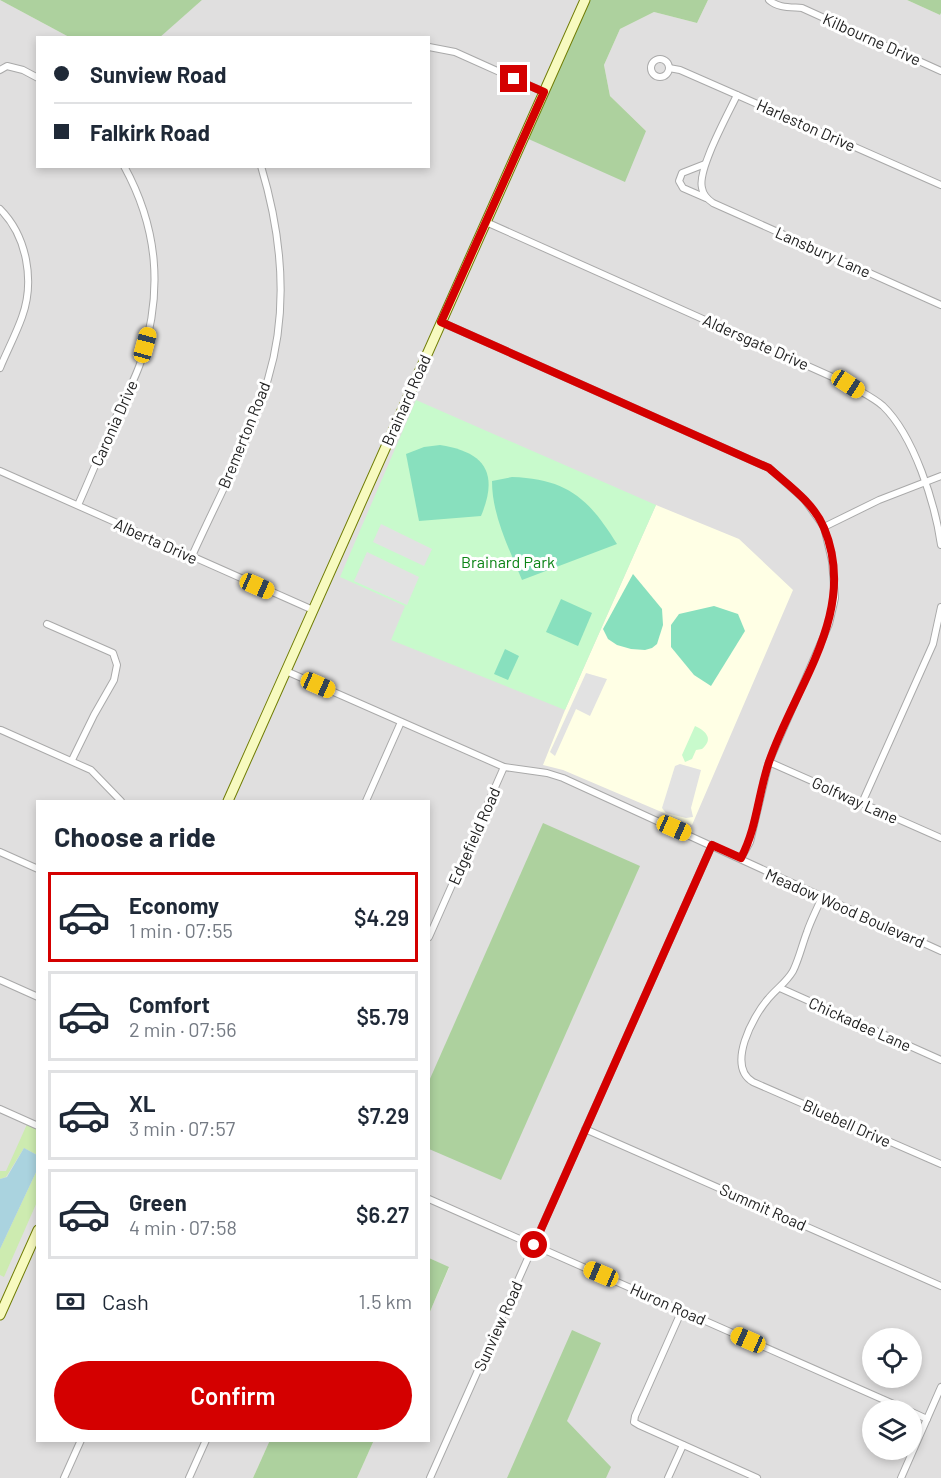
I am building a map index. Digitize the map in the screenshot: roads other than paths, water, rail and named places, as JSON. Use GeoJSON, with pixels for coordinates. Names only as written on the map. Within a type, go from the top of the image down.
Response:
{"type":"FeatureCollection","features":[{"type":"Feature","properties":{"kind":"main road","name":"Brainard Road"},"geometry":{"type":"LineString","coordinates":[[228,800],[585,0]]}},
{"type":"Feature","properties":{"kind":"main road"},"geometry":{"type":"LineString","coordinates":[[0,1315],[36,1234]]}},
{"type":"Feature","properties":{"kind":"street","name":"Kilbourne Drive"},"geometry":{"type":"LineString","coordinates":[[769,0],[775,5],[802,8],[941,70]]}},
{"type":"Feature","properties":{"kind":"street","name":"Kilbourne Drive"},"geometry":{"type":"LineString","coordinates":[[799,0],[802,8]]}},
{"type":"Feature","properties":{"kind":"street"},"geometry":{"type":"LineString","coordinates":[[430,47],[455,52],[544,92]]}},
{"type":"Feature","properties":{"kind":"street"},"geometry":{"type":"LineString","coordinates":[[0,70],[7,66],[36,77]]}},
{"type":"Feature","properties":{"kind":"street","name":"Harleston Drive"},"geometry":{"type":"LineString","coordinates":[[669,68],[680,70],[941,185]]}},
{"type":"Feature","properties":{"kind":"street"},"geometry":{"type":"LineString","coordinates":[[699,192],[705,164],[737,95]]}},
{"type":"Feature","properties":{"kind":"street","name":"Lansbury Lane"},"geometry":{"type":"LineString","coordinates":[[705,164],[686,171],[680,177],[682,188],[699,192],[713,203],[941,305]]}},
{"type":"Feature","properties":{"kind":"street","name":"Caronia Drive"},"geometry":{"type":"LineString","coordinates":[[78,506],[141,360],[154,303],[155,273],[152,242],[145,213],[125,168]]}},
{"type":"Feature","properties":{"kind":"street","name":"Bremerton Road"},"geometry":{"type":"LineString","coordinates":[[192,556],[258,410],[276,345],[280,312],[279,241],[272,201],[262,168]]}},
{"type":"Feature","properties":{"kind":"street"},"geometry":{"type":"LineString","coordinates":[[0,209],[10,219],[21,242],[28,267],[28,294],[22,317],[0,368]]}},
{"type":"Feature","properties":{"kind":"street","name":"Aldersgate Drive"},"geometry":{"type":"LineString","coordinates":[[486,222],[848,384],[882,406],[903,431],[916,456],[939,531],[941,545]]}},
{"type":"Feature","properties":{"kind":"street"},"geometry":{"type":"LineString","coordinates":[[441,322],[769,468],[804,499],[824,527],[832,561],[835,598],[829,624],[769,762],[750,842],[741,858]]}},
{"type":"Feature","properties":{"kind":"street","name":"Alberta Drive"},"geometry":{"type":"LineString","coordinates":[[0,471],[313,610]]}},
{"type":"Feature","properties":{"kind":"street"},"geometry":{"type":"LineString","coordinates":[[824,527],[879,500],[941,476]]}},
{"type":"Feature","properties":{"kind":"street"},"geometry":{"type":"LineString","coordinates":[[862,803],[933,644],[941,607]]}},
{"type":"Feature","properties":{"kind":"street"},"geometry":{"type":"LineString","coordinates":[[47,624],[113,653],[117,664],[114,680],[94,714],[72,760]]}},
{"type":"Feature","properties":{"kind":"street","name":"Meadow Wood Boulevard"},"geometry":{"type":"LineString","coordinates":[[286,671],[504,767],[547,773],[563,778],[941,951]]}},
{"type":"Feature","properties":{"kind":"street"},"geometry":{"type":"LineString","coordinates":[[366,800],[401,722]]}},
{"type":"Feature","properties":{"kind":"street"},"geometry":{"type":"LineString","coordinates":[[1,730],[91,770],[120,800]]}},
{"type":"Feature","properties":{"kind":"street","name":"Golfway Lane"},"geometry":{"type":"LineString","coordinates":[[769,762],[941,838]]}},
{"type":"Feature","properties":{"kind":"street","name":"Edgefield Road"},"geometry":{"type":"LineString","coordinates":[[430,935],[504,767]]}},
{"type":"Feature","properties":{"kind":"street","name":"Sunview Road"},"geometry":{"type":"LineString","coordinates":[[430,1478],[712,845]]}},
{"type":"Feature","properties":{"kind":"street"},"geometry":{"type":"LineString","coordinates":[[0,852],[36,868]]}},
{"type":"Feature","properties":{"kind":"street"},"geometry":{"type":"LineString","coordinates":[[780,988],[792,972],[822,897]]}},
{"type":"Feature","properties":{"kind":"street"},"geometry":{"type":"LineString","coordinates":[[0,980],[36,996]]}},
{"type":"Feature","properties":{"kind":"street","name":"Chickadee Lane"},"geometry":{"type":"LineString","coordinates":[[780,988],[941,1060]]}},
{"type":"Feature","properties":{"kind":"street","name":"Bluebell Drive"},"geometry":{"type":"LineString","coordinates":[[780,988],[769,997],[758,1012],[745,1040],[741,1059],[745,1075],[753,1082],[941,1164]]}},
{"type":"Feature","properties":{"kind":"street"},"geometry":{"type":"LineString","coordinates":[[0,1109],[36,1125]]}},
{"type":"Feature","properties":{"kind":"street","name":"Summit Road"},"geometry":{"type":"LineString","coordinates":[[585,1129],[941,1286]]}},
{"type":"Feature","properties":{"kind":"street","name":"Huron Road"},"geometry":{"type":"LineString","coordinates":[[430,1199],[884,1400]]}},
{"type":"Feature","properties":{"kind":"street"},"geometry":{"type":"LineString","coordinates":[[682,1310],[634,1422],[757,1478]]}},
{"type":"Feature","properties":{"kind":"street"},"geometry":{"type":"LineString","coordinates":[[901,1478],[941,1387]]}},
{"type":"Feature","properties":{"kind":"street"},"geometry":{"type":"LineString","coordinates":[[922,1417],[927,1419]]}},
{"type":"Feature","properties":{"kind":"street"},"geometry":{"type":"LineString","coordinates":[[64,1478],[80,1442]]}},
{"type":"Feature","properties":{"kind":"street"},"geometry":{"type":"LineString","coordinates":[[189,1478],[205,1442]]}},
{"type":"Feature","properties":{"kind":"street"},"geometry":{"type":"LineString","coordinates":[[668,1478],[683,1445]]}},
{"type":"Feature","properties":{"kind":"water"},"geometry":{"type":"Polygon","coordinates":[[[24,1148],[36,1154],[36,1172],[0,1249],[0,1179],[7,1177],[24,1148]]]}},
{"type":"Feature","properties":{"kind":"park label","name":"Brainard Park"},"geometry":{"type":"Point","coordinates":[508,562]}}]}
